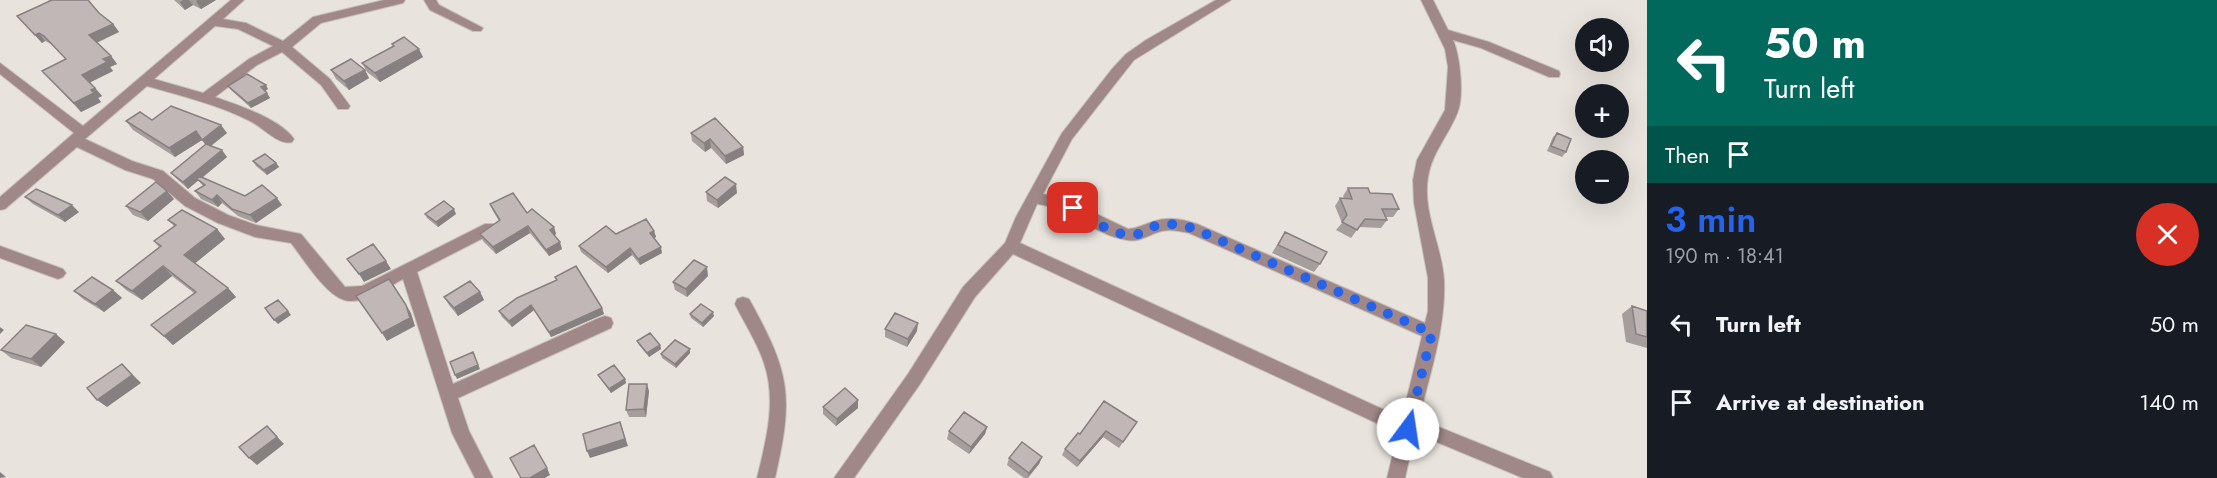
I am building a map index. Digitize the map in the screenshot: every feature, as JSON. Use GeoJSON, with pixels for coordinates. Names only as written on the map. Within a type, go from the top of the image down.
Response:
{"type":"FeatureCollection","features":[{"type":"Feature","properties":{"kind":"street"},"geometry":{"type":"LineString","coordinates":[[0,205],[238,0]]}},
{"type":"Feature","properties":{"kind":"street"},"geometry":{"type":"LineString","coordinates":[[205,98],[253,62],[289,43],[317,20],[325,16],[380,6],[399,0]]}},
{"type":"Feature","properties":{"kind":"street"},"geometry":{"type":"LineString","coordinates":[[430,0],[434,7],[477,28]]}},
{"type":"Feature","properties":{"kind":"street"},"geometry":{"type":"LineString","coordinates":[[843,478],[914,379],[969,292],[1011,246],[1066,136],[1130,57],[1225,0]]}},
{"type":"Feature","properties":{"kind":"street"},"geometry":{"type":"LineString","coordinates":[[1396,478],[1436,311],[1436,278],[1421,203],[1420,180],[1424,160],[1452,110],[1454,68],[1450,50],[1427,0]]}},
{"type":"Feature","properties":{"kind":"street"},"geometry":{"type":"LineString","coordinates":[[214,22],[243,26],[281,46],[308,64],[337,93],[343,105]]}},
{"type":"Feature","properties":{"kind":"street"},"geometry":{"type":"LineString","coordinates":[[1443,33],[1485,45],[1554,75]]}},
{"type":"Feature","properties":{"kind":"street"},"geometry":{"type":"LineString","coordinates":[[0,66],[79,136],[130,166],[140,167],[158,175],[190,202],[223,219],[255,231],[296,238],[340,292],[351,295],[366,291],[490,228]]}},
{"type":"Feature","properties":{"kind":"street"},"geometry":{"type":"LineString","coordinates":[[145,81],[205,98],[275,129],[287,139]]}},
{"type":"Feature","properties":{"kind":"street"},"geometry":{"type":"LineString","coordinates":[[1034,198],[1056,201],[1114,231],[1128,235],[1140,234],[1157,226],[1174,224],[1192,228],[1432,333]]}},
{"type":"Feature","properties":{"kind":"street"},"geometry":{"type":"LineString","coordinates":[[1011,246],[1409,426],[1544,478]]}},
{"type":"Feature","properties":{"kind":"street"},"geometry":{"type":"LineString","coordinates":[[0,252],[58,273]]}},
{"type":"Feature","properties":{"kind":"street"},"geometry":{"type":"LineString","coordinates":[[408,270],[461,433],[484,478]]}},
{"type":"Feature","properties":{"kind":"street"},"geometry":{"type":"LineString","coordinates":[[743,304],[764,342],[776,373],[778,406],[776,434],[766,478]]}},
{"type":"Feature","properties":{"kind":"street"},"geometry":{"type":"LineString","coordinates":[[448,394],[605,323]]}},
{"type":"Feature","properties":{"kind":"building"},"geometry":{"type":"Polygon","coordinates":[[[52,0],[88,0],[113,24],[89,35],[111,56],[103,59],[107,62],[82,75],[95,88],[91,90],[94,93],[74,103],[42,71],[66,59],[44,36],[39,33],[35,35],[17,16],[52,0]]]}},
{"type":"Feature","properties":{"kind":"building"},"geometry":{"type":"Polygon","coordinates":[[[404,37],[419,49],[375,73],[362,63],[394,46],[392,44],[404,37]]]}},
{"type":"Feature","properties":{"kind":"building"},"geometry":{"type":"Polygon","coordinates":[[[351,59],[365,70],[344,81],[331,70],[351,59]]]}},
{"type":"Feature","properties":{"kind":"building"},"geometry":{"type":"Polygon","coordinates":[[[247,74],[266,85],[261,87],[267,93],[248,103],[228,86],[247,74]]]}},
{"type":"Feature","properties":{"kind":"building"},"geometry":{"type":"Polygon","coordinates":[[[171,106],[221,125],[202,140],[196,131],[169,148],[126,121],[140,112],[152,120],[171,106]]]}},
{"type":"Feature","properties":{"kind":"building"},"geometry":{"type":"Polygon","coordinates":[[[715,118],[743,147],[725,156],[710,139],[704,143],[691,133],[715,118]]]}},
{"type":"Feature","properties":{"kind":"building"},"geometry":{"type":"Polygon","coordinates":[[[1557,133],[1571,139],[1566,152],[1551,146],[1557,133]]]}},
{"type":"Feature","properties":{"kind":"building"},"geometry":{"type":"Polygon","coordinates":[[[206,144],[222,150],[183,182],[171,173],[206,144]]]}},
{"type":"Feature","properties":{"kind":"building"},"geometry":{"type":"Polygon","coordinates":[[[265,154],[276,163],[264,170],[253,161],[265,154]]]}},
{"type":"Feature","properties":{"kind":"building"},"geometry":{"type":"Polygon","coordinates":[[[199,176],[245,196],[262,185],[277,198],[250,215],[232,209],[217,195],[212,200],[195,191],[205,185],[197,179],[199,176]]]}},
{"type":"Feature","properties":{"kind":"building"},"geometry":{"type":"Polygon","coordinates":[[[725,177],[736,184],[717,200],[706,192],[725,177]]]}},
{"type":"Feature","properties":{"kind":"building"},"geometry":{"type":"Polygon","coordinates":[[[156,182],[167,191],[140,212],[126,206],[156,182]]]}},
{"type":"Feature","properties":{"kind":"building"},"geometry":{"type":"Polygon","coordinates":[[[1348,188],[1368,188],[1370,193],[1392,194],[1399,209],[1382,209],[1387,220],[1365,219],[1357,230],[1342,222],[1347,215],[1340,198],[1352,199],[1348,188]]]}},
{"type":"Feature","properties":{"kind":"building"},"geometry":{"type":"Polygon","coordinates":[[[36,189],[72,205],[58,215],[25,197],[36,189]]]}},
{"type":"Feature","properties":{"kind":"building"},"geometry":{"type":"Polygon","coordinates":[[[513,193],[527,213],[532,209],[554,227],[550,230],[560,242],[546,250],[528,226],[493,247],[480,234],[500,220],[490,204],[513,193]]]}},
{"type":"Feature","properties":{"kind":"building"},"geometry":{"type":"Polygon","coordinates":[[[444,201],[454,209],[436,222],[425,214],[444,201]]]}},
{"type":"Feature","properties":{"kind":"building"},"geometry":{"type":"Polygon","coordinates":[[[182,210],[217,229],[184,255],[228,288],[164,336],[151,325],[196,292],[163,266],[132,291],[116,281],[161,246],[154,241],[176,225],[168,220],[182,210]]]}},
{"type":"Feature","properties":{"kind":"building"},"geometry":{"type":"Polygon","coordinates":[[[646,219],[654,231],[650,233],[661,247],[638,259],[630,248],[606,267],[579,246],[606,226],[616,234],[646,219]]]}},
{"type":"Feature","properties":{"kind":"building"},"geometry":{"type":"Polygon","coordinates":[[[1285,232],[1327,252],[1320,264],[1278,245],[1285,232]]]}},
{"type":"Feature","properties":{"kind":"building"},"geometry":{"type":"Polygon","coordinates":[[[373,244],[386,261],[359,274],[347,259],[373,244]]]}},
{"type":"Feature","properties":{"kind":"building"},"geometry":{"type":"Polygon","coordinates":[[[694,260],[707,267],[686,289],[673,282],[694,260]]]}},
{"type":"Feature","properties":{"kind":"building"},"geometry":{"type":"Polygon","coordinates":[[[576,266],[602,308],[549,332],[531,305],[509,321],[499,311],[517,298],[557,280],[555,277],[576,266]]]}},
{"type":"Feature","properties":{"kind":"building"},"geometry":{"type":"Polygon","coordinates":[[[92,277],[113,290],[95,304],[74,291],[92,277]]]}},
{"type":"Feature","properties":{"kind":"building"},"geometry":{"type":"Polygon","coordinates":[[[389,279],[406,305],[410,318],[382,333],[356,296],[389,279]]]}},
{"type":"Feature","properties":{"kind":"building"},"geometry":{"type":"Polygon","coordinates":[[[470,281],[480,292],[454,308],[444,297],[470,281]]]}},
{"type":"Feature","properties":{"kind":"building"},"geometry":{"type":"Polygon","coordinates":[[[278,300],[288,311],[274,320],[265,308],[278,300]]]}},
{"type":"Feature","properties":{"kind":"building"},"geometry":{"type":"Polygon","coordinates":[[[701,304],[713,312],[702,323],[690,314],[701,304]]]}},
{"type":"Feature","properties":{"kind":"building"},"geometry":{"type":"Polygon","coordinates":[[[1632,306],[1647,311],[1647,337],[1636,334],[1632,306]]]}},
{"type":"Feature","properties":{"kind":"building"},"geometry":{"type":"Polygon","coordinates":[[[895,313],[918,323],[908,339],[885,329],[895,313]]]}},
{"type":"Feature","properties":{"kind":"building"},"geometry":{"type":"Polygon","coordinates":[[[26,325],[56,334],[31,359],[1,350],[26,325]]]}},
{"type":"Feature","properties":{"kind":"building"},"geometry":{"type":"Polygon","coordinates":[[[650,333],[660,345],[647,353],[637,341],[650,333]]]}},
{"type":"Feature","properties":{"kind":"building"},"geometry":{"type":"Polygon","coordinates":[[[675,340],[690,349],[675,364],[661,354],[675,340]]]}},
{"type":"Feature","properties":{"kind":"building"},"geometry":{"type":"Polygon","coordinates":[[[473,352],[478,365],[455,375],[450,362],[473,352]]]}},
{"type":"Feature","properties":{"kind":"building"},"geometry":{"type":"Polygon","coordinates":[[[122,364],[132,375],[97,400],[87,388],[122,364]]]}},
{"type":"Feature","properties":{"kind":"building"},"geometry":{"type":"Polygon","coordinates":[[[614,365],[625,379],[609,389],[598,375],[614,365]]]}},
{"type":"Feature","properties":{"kind":"building"},"geometry":{"type":"Polygon","coordinates":[[[629,384],[647,384],[644,409],[626,410],[629,384]]]}},
{"type":"Feature","properties":{"kind":"building"},"geometry":{"type":"Polygon","coordinates":[[[845,388],[858,400],[837,419],[823,407],[845,388]]]}},
{"type":"Feature","properties":{"kind":"building"},"geometry":{"type":"Polygon","coordinates":[[[1104,401],[1137,422],[1123,442],[1106,431],[1080,461],[1065,449],[1078,433],[1080,434],[1104,401]]]}},
{"type":"Feature","properties":{"kind":"building"},"geometry":{"type":"Polygon","coordinates":[[[964,412],[987,427],[971,447],[949,431],[964,412]]]}},
{"type":"Feature","properties":{"kind":"building"},"geometry":{"type":"Polygon","coordinates":[[[620,422],[625,439],[587,451],[583,434],[620,422]]]}},
{"type":"Feature","properties":{"kind":"building"},"geometry":{"type":"Polygon","coordinates":[[[267,426],[277,437],[249,458],[239,447],[267,426]]]}},
{"type":"Feature","properties":{"kind":"building"},"geometry":{"type":"Polygon","coordinates":[[[1022,442],[1042,457],[1029,473],[1009,458],[1022,442]]]}},
{"type":"Feature","properties":{"kind":"building"},"geometry":{"type":"Polygon","coordinates":[[[534,445],[547,468],[530,478],[521,478],[510,458],[534,445]]]}},
{"type":"Feature","properties":{"kind":"route"},"geometry":{"type":"LineString","coordinates":[[1073,208],[1114,231],[1128,235],[1140,234],[1157,226],[1174,224],[1192,228],[1432,333],[1408,429]]}}]}
